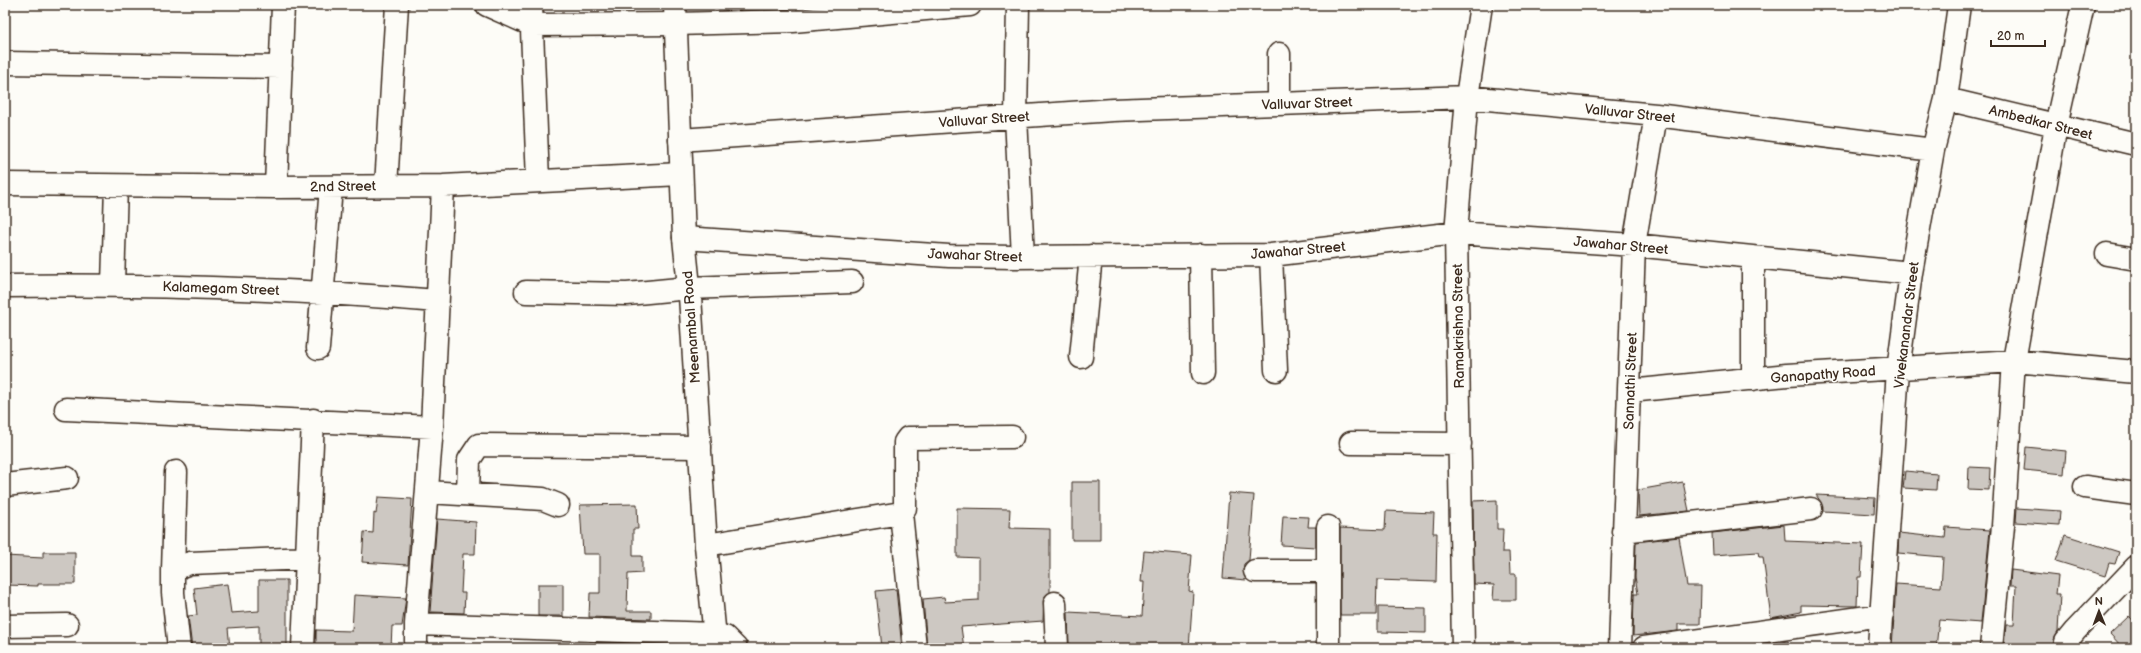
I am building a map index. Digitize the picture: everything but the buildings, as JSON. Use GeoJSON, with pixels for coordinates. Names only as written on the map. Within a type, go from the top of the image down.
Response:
{"type":"FeatureCollection","features":[{"type":"Feature","properties":{"kind":"street"},"geometry":{"type":"LineString","coordinates":[[276,187],[283,5]]}},
{"type":"Feature","properties":{"kind":"street"},"geometry":{"type":"LineString","coordinates":[[386,186],[396,5]]}},
{"type":"Feature","properties":{"kind":"street"},"geometry":{"type":"LineString","coordinates":[[487,5],[532,15],[793,13],[970,5]]}},
{"type":"Feature","properties":{"kind":"street"},"geometry":{"type":"LineString","coordinates":[[1018,5],[1016,117],[1023,257]]}},
{"type":"Feature","properties":{"kind":"street","name":"Ramakrishna Street"},"geometry":{"type":"LineString","coordinates":[[1463,648],[1456,233],[1467,97],[1480,5]]}},
{"type":"Feature","properties":{"kind":"street","name":"Vivekanandar Street"},"geometry":{"type":"LineString","coordinates":[[1879,648],[1898,370],[1911,273],[1933,150],[1946,99],[1959,5]]}},
{"type":"Feature","properties":{"kind":"street"},"geometry":{"type":"LineString","coordinates":[[1991,648],[2003,526],[2014,361],[2056,126],[2083,5]]}},
{"type":"Feature","properties":{"kind":"street"},"geometry":{"type":"LineString","coordinates":[[532,15],[538,181]]}},
{"type":"Feature","properties":{"kind":"street","name":"Meenambal Road"},"geometry":{"type":"LineString","coordinates":[[675,15],[684,238],[689,288],[706,545],[715,641]]}},
{"type":"Feature","properties":{"kind":"street"},"geometry":{"type":"LineString","coordinates":[[1279,54],[1279,104]]}},
{"type":"Feature","properties":{"kind":"street"},"geometry":{"type":"LineString","coordinates":[[5,63],[281,67]]}},
{"type":"Feature","properties":{"kind":"street","name":"Valluvar Street"},"geometry":{"type":"LineString","coordinates":[[680,140],[1113,110],[1467,97],[1656,116],[1933,150]]}},
{"type":"Feature","properties":{"kind":"street","name":"Ambedkar Street"},"geometry":{"type":"LineString","coordinates":[[1946,99],[2136,144]]}},
{"type":"Feature","properties":{"kind":"street","name":"Sannathi Street"},"geometry":{"type":"LineString","coordinates":[[1620,648],[1634,245],[1656,116]]}},
{"type":"Feature","properties":{"kind":"street","name":"2nd Street"},"geometry":{"type":"LineString","coordinates":[[5,184],[276,187],[443,186],[681,174]]}},
{"type":"Feature","properties":{"kind":"street"},"geometry":{"type":"LineString","coordinates":[[113,284],[116,186]]}},
{"type":"Feature","properties":{"kind":"street"},"geometry":{"type":"LineString","coordinates":[[416,648],[416,624],[432,427],[443,186]]}},
{"type":"Feature","properties":{"kind":"street"},"geometry":{"type":"LineString","coordinates":[[318,348],[331,187]]}},
{"type":"Feature","properties":{"kind":"street","name":"Jawahar Street"},"geometry":{"type":"LineString","coordinates":[[684,238],[949,256],[1023,257],[1271,255],[1456,233],[1634,245],[1911,273]]}},
{"type":"Feature","properties":{"kind":"street"},"geometry":{"type":"LineString","coordinates":[[2107,254],[2136,259]]}},
{"type":"Feature","properties":{"kind":"street"},"geometry":{"type":"LineString","coordinates":[[1201,255],[1203,373]]}},
{"type":"Feature","properties":{"kind":"street"},"geometry":{"type":"LineString","coordinates":[[1271,255],[1276,370]]}},
{"type":"Feature","properties":{"kind":"street"},"geometry":{"type":"LineString","coordinates":[[1081,357],[1091,256]]}},
{"type":"Feature","properties":{"kind":"street"},"geometry":{"type":"LineString","coordinates":[[1753,258],[1753,379]]}},
{"type":"Feature","properties":{"kind":"street"},"geometry":{"type":"LineString","coordinates":[[526,292],[627,294],[689,288],[852,282]]}},
{"type":"Feature","properties":{"kind":"street","name":"Kalamegam Street"},"geometry":{"type":"LineString","coordinates":[[5,286],[113,284],[323,291],[437,301]]}},
{"type":"Feature","properties":{"kind":"street","name":"Ganapathy Road"},"geometry":{"type":"LineString","coordinates":[[1630,391],[1753,379],[2014,361],[2136,372]]}},
{"type":"Feature","properties":{"kind":"street"},"geometry":{"type":"LineString","coordinates":[[66,409],[432,427]]}},
{"type":"Feature","properties":{"kind":"street"},"geometry":{"type":"LineString","coordinates":[[303,648],[313,420]]}},
{"type":"Feature","properties":{"kind":"street"},"geometry":{"type":"LineString","coordinates":[[706,545],[901,513],[905,508],[905,442],[908,438],[1012,437]]}},
{"type":"Feature","properties":{"kind":"street"},"geometry":{"type":"LineString","coordinates":[[1351,443],[1460,444]]}},
{"type":"Feature","properties":{"kind":"street"},"geometry":{"type":"LineString","coordinates":[[468,494],[469,460],[479,445],[700,447]]}},
{"type":"Feature","properties":{"kind":"street"},"geometry":{"type":"LineString","coordinates":[[176,472],[173,593],[180,648]]}},
{"type":"Feature","properties":{"kind":"street"},"geometry":{"type":"LineString","coordinates":[[5,485],[67,478]]}},
{"type":"Feature","properties":{"kind":"street"},"geometry":{"type":"LineString","coordinates":[[2085,487],[2136,494]]}},
{"type":"Feature","properties":{"kind":"street"},"geometry":{"type":"LineString","coordinates":[[427,492],[543,499],[558,505]]}},
{"type":"Feature","properties":{"kind":"street"},"geometry":{"type":"LineString","coordinates":[[1623,531],[1811,509]]}},
{"type":"Feature","properties":{"kind":"street"},"geometry":{"type":"LineString","coordinates":[[901,513],[915,648]]}},
{"type":"Feature","properties":{"kind":"street"},"geometry":{"type":"LineString","coordinates":[[1328,527],[1328,648]]}},
{"type":"Feature","properties":{"kind":"street"},"geometry":{"type":"LineString","coordinates":[[173,571],[190,563],[308,558]]}},
{"type":"Feature","properties":{"kind":"street"},"geometry":{"type":"LineString","coordinates":[[2065,648],[2066,642],[2074,631],[2136,567]]}},
{"type":"Feature","properties":{"kind":"street"},"geometry":{"type":"LineString","coordinates":[[1255,571],[1328,571]]}},
{"type":"Feature","properties":{"kind":"street"},"geometry":{"type":"LineString","coordinates":[[1055,602],[1057,648]]}},
{"type":"Feature","properties":{"kind":"street"},"geometry":{"type":"LineString","coordinates":[[1644,648],[1882,615]]}},
{"type":"Feature","properties":{"kind":"street"},"geometry":{"type":"LineString","coordinates":[[416,624],[689,641],[715,641],[725,637],[736,648]]}},
{"type":"Feature","properties":{"kind":"street"},"geometry":{"type":"LineString","coordinates":[[5,626],[67,625]]}}]}
